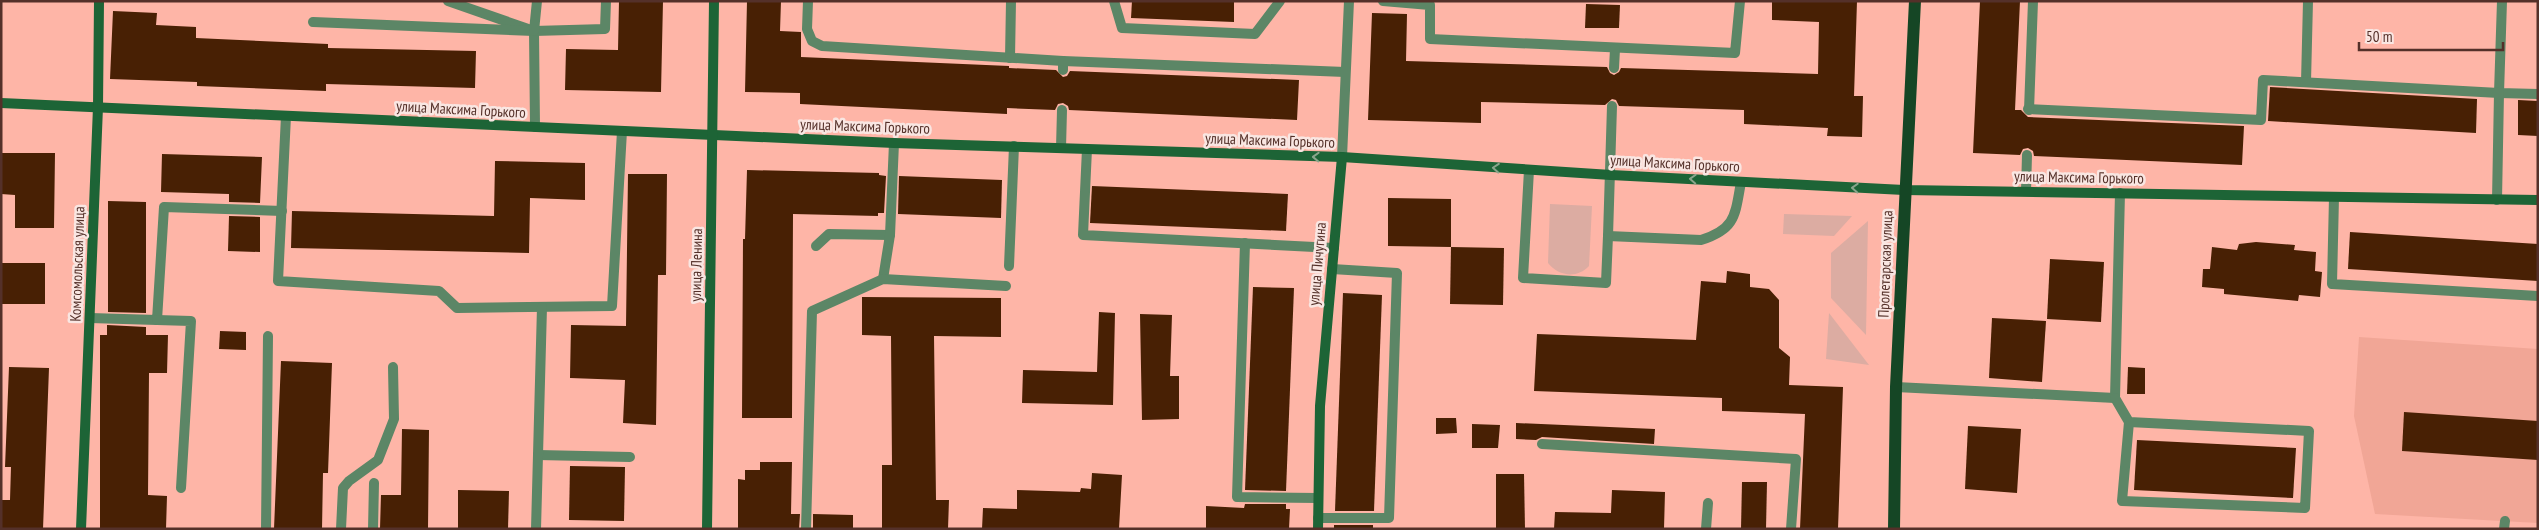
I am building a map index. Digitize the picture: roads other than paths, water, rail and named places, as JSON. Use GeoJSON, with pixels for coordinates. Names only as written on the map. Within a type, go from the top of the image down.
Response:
{"type":"FeatureCollection","features":[{"type":"Feature","properties":{"kind":"main road","name":"Пролетарская улица"},"geometry":{"type":"LineString","coordinates":[[1894,529],[1896,387],[1904,190],[1915,1]]}},
{"type":"Feature","properties":{"kind":"street","name":"Комсомольская улица"},"geometry":{"type":"LineString","coordinates":[[81,529],[98,107],[99,1]]}},
{"type":"Feature","properties":{"kind":"street"},"geometry":{"type":"LineString","coordinates":[[448,1],[534,31]]}},
{"type":"Feature","properties":{"kind":"street"},"geometry":{"type":"LineString","coordinates":[[535,127],[534,31],[537,1]]}},
{"type":"Feature","properties":{"kind":"street"},"geometry":{"type":"LineString","coordinates":[[313,22],[534,31],[605,29],[606,1]]}},
{"type":"Feature","properties":{"kind":"street","name":"улица Ленина"},"geometry":{"type":"LineString","coordinates":[[707,529],[714,1]]}},
{"type":"Feature","properties":{"kind":"street"},"geometry":{"type":"LineString","coordinates":[[808,1],[807,29],[812,41],[822,46],[1010,58],[1063,65],[1345,72]]}},
{"type":"Feature","properties":{"kind":"street"},"geometry":{"type":"LineString","coordinates":[[1010,58],[1012,1]]}},
{"type":"Feature","properties":{"kind":"street"},"geometry":{"type":"LineString","coordinates":[[1114,1],[1122,28],[1255,34],[1280,1]]}},
{"type":"Feature","properties":{"kind":"street","name":"улица Пичугина"},"geometry":{"type":"LineString","coordinates":[[1318,529],[1320,406],[1342,158],[1349,1]]}},
{"type":"Feature","properties":{"kind":"street"},"geometry":{"type":"LineString","coordinates":[[1383,1],[1430,3],[1430,39],[1735,53],[1740,1]]}},
{"type":"Feature","properties":{"kind":"street"},"geometry":{"type":"LineString","coordinates":[[2034,1],[2029,110],[2261,120],[2263,80],[2538,94]]}},
{"type":"Feature","properties":{"kind":"street"},"geometry":{"type":"LineString","coordinates":[[2306,82],[2308,1]]}},
{"type":"Feature","properties":{"kind":"street"},"geometry":{"type":"LineString","coordinates":[[2497,200],[2502,1]]}},
{"type":"Feature","properties":{"kind":"street"},"geometry":{"type":"LineString","coordinates":[[1614,48],[1614,68]]}},
{"type":"Feature","properties":{"kind":"street","name":"улица Максима Горького"},"geometry":{"type":"LineString","coordinates":[[1,102],[894,143],[1342,158],[1611,175],[1904,190],[2538,200]]}},
{"type":"Feature","properties":{"kind":"street"},"geometry":{"type":"LineString","coordinates":[[1529,170],[1523,278],[1606,283],[1612,106]]}},
{"type":"Feature","properties":{"kind":"street"},"geometry":{"type":"LineString","coordinates":[[1061,148],[1062,110]]}},
{"type":"Feature","properties":{"kind":"street"},"geometry":{"type":"LineString","coordinates":[[286,116],[278,281],[439,290],[457,308],[612,306],[622,131]]}},
{"type":"Feature","properties":{"kind":"street"},"geometry":{"type":"LineString","coordinates":[[883,279],[890,235],[894,143]]}},
{"type":"Feature","properties":{"kind":"street"},"geometry":{"type":"LineString","coordinates":[[1008,266],[1014,146]]}},
{"type":"Feature","properties":{"kind":"street"},"geometry":{"type":"LineString","coordinates":[[1087,149],[1083,235],[1334,248]]}},
{"type":"Feature","properties":{"kind":"street"},"geometry":{"type":"LineString","coordinates":[[2026,192],[2027,155]]}},
{"type":"Feature","properties":{"kind":"street"},"geometry":{"type":"LineString","coordinates":[[1608,236],[1701,240],[1714,236],[1728,228],[1735,213],[1741,182]]}},
{"type":"Feature","properties":{"kind":"street"},"geometry":{"type":"LineString","coordinates":[[2120,193],[2114,398],[2129,422],[2122,501],[2304,508],[2309,431],[2129,422]]}},
{"type":"Feature","properties":{"kind":"street"},"geometry":{"type":"LineString","coordinates":[[2334,197],[2332,284],[2538,296]]}},
{"type":"Feature","properties":{"kind":"street"},"geometry":{"type":"LineString","coordinates":[[157,320],[164,207],[282,211]]}},
{"type":"Feature","properties":{"kind":"street"},"geometry":{"type":"LineString","coordinates":[[816,246],[829,234],[890,235]]}},
{"type":"Feature","properties":{"kind":"street"},"geometry":{"type":"LineString","coordinates":[[1245,243],[1236,496],[1318,498]]}},
{"type":"Feature","properties":{"kind":"street"},"geometry":{"type":"LineString","coordinates":[[1318,518],[1389,518],[1397,273],[1332,270]]}},
{"type":"Feature","properties":{"kind":"street"},"geometry":{"type":"LineString","coordinates":[[806,529],[812,311],[883,279],[1006,286]]}},
{"type":"Feature","properties":{"kind":"street"},"geometry":{"type":"LineString","coordinates":[[536,529],[542,307]]}},
{"type":"Feature","properties":{"kind":"street"},"geometry":{"type":"LineString","coordinates":[[90,318],[191,321],[181,488]]}},
{"type":"Feature","properties":{"kind":"street"},"geometry":{"type":"LineString","coordinates":[[266,529],[268,336]]}},
{"type":"Feature","properties":{"kind":"street"},"geometry":{"type":"LineString","coordinates":[[342,529],[343,488],[349,481],[378,460],[394,419],[392,367]]}},
{"type":"Feature","properties":{"kind":"street"},"geometry":{"type":"LineString","coordinates":[[1896,387],[2114,398]]}},
{"type":"Feature","properties":{"kind":"street"},"geometry":{"type":"LineString","coordinates":[[1542,444],[1796,459],[1791,529]]}},
{"type":"Feature","properties":{"kind":"street"},"geometry":{"type":"LineString","coordinates":[[538,455],[630,457]]}},
{"type":"Feature","properties":{"kind":"street"},"geometry":{"type":"LineString","coordinates":[[373,529],[374,483]]}},
{"type":"Feature","properties":{"kind":"street"},"geometry":{"type":"LineString","coordinates":[[1706,529],[1708,503]]}}]}
